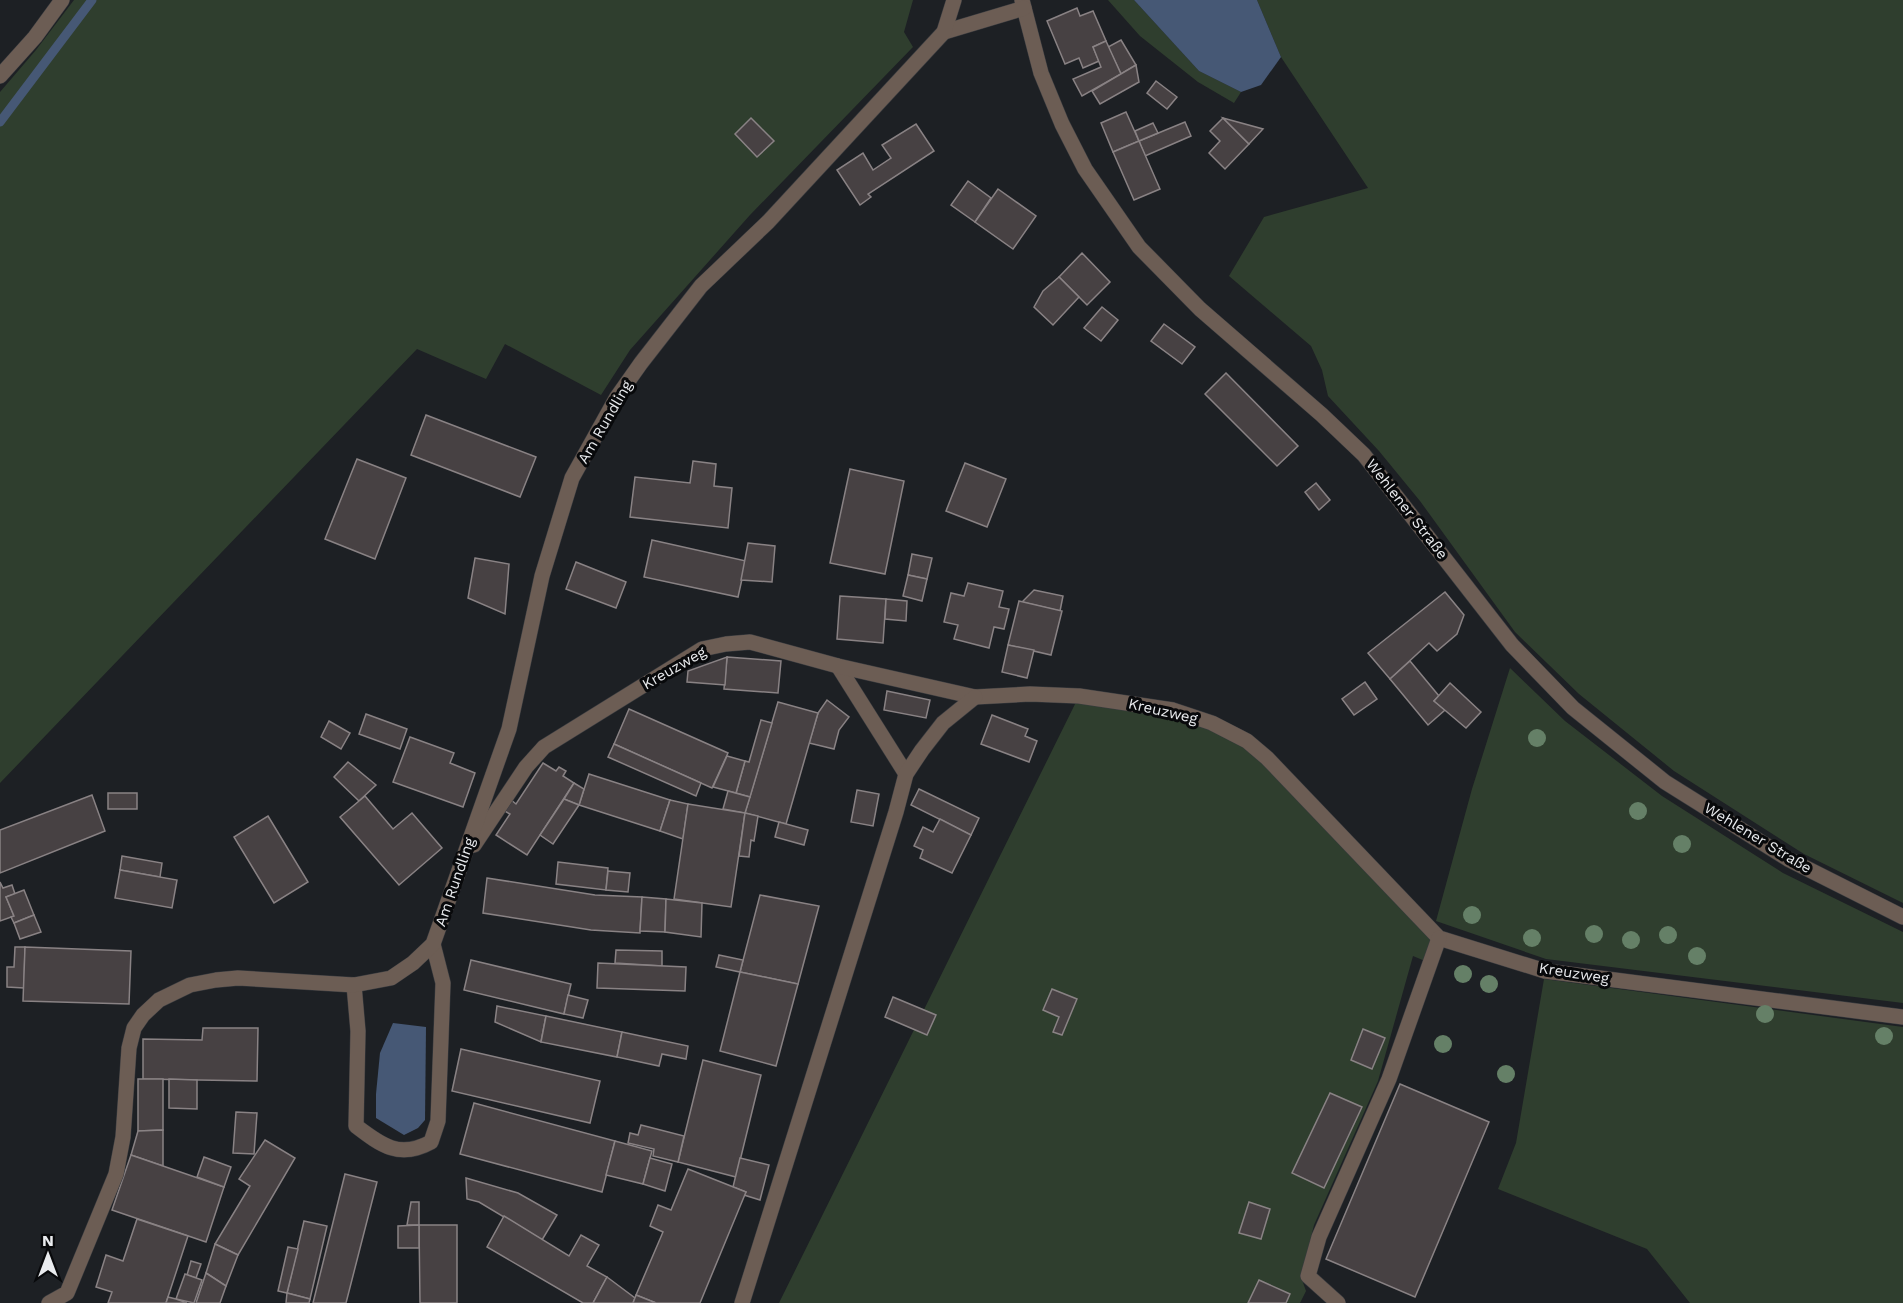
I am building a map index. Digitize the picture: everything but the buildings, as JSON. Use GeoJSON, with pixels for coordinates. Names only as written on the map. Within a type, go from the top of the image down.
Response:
{"type":"FeatureCollection","features":[{"type":"Feature","properties":{"kind":"street"},"geometry":{"type":"LineString","coordinates":[[0,76],[35,37],[62,0]]}},
{"type":"Feature","properties":{"kind":"street","name":"Am Rundling"},"geometry":{"type":"LineString","coordinates":[[49,1303],[67,1293],[116,1174],[123,1137],[129,1048],[134,1028],[143,1015],[159,1000],[190,986],[238,978],[354,986],[391,978],[413,963],[433,944],[509,729],[542,576],[572,478],[617,398],[641,363],[701,286],[768,222],[944,33],[954,0]]}},
{"type":"Feature","properties":{"kind":"street"},"geometry":{"type":"LineString","coordinates":[[944,33],[1023,4]]}},
{"type":"Feature","properties":{"kind":"street","name":"Wehlener Straße"},"geometry":{"type":"LineString","coordinates":[[1023,4],[1041,73],[1062,124],[1085,169],[1138,247],[1200,309],[1322,415],[1364,455],[1512,645],[1573,708],[1665,782],[1788,859],[1903,917]]}},
{"type":"Feature","properties":{"kind":"street","name":"Kreuzweg"},"geometry":{"type":"LineString","coordinates":[[461,865],[526,767],[544,747],[702,649],[750,642],[838,666],[975,697],[1030,694],[1079,696],[1173,710],[1212,723],[1247,741],[1267,758],[1439,938],[1545,971],[1903,1017]]}},
{"type":"Feature","properties":{"kind":"street"},"geometry":{"type":"LineString","coordinates":[[838,666],[906,774]]}},
{"type":"Feature","properties":{"kind":"street"},"geometry":{"type":"LineString","coordinates":[[742,1303],[906,774],[942,723],[975,697]]}},
{"type":"Feature","properties":{"kind":"street"},"geometry":{"type":"LineString","coordinates":[[1338,1303],[1308,1276],[1319,1237],[1389,1079],[1439,938]]}},
{"type":"Feature","properties":{"kind":"street","name":"Am Rundling"},"geometry":{"type":"LineString","coordinates":[[354,986],[358,1031],[356,1126],[386,1147],[403,1150],[418,1149],[431,1142],[438,1121],[443,983],[433,944]]}},
{"type":"Feature","properties":{"kind":"green space"},"geometry":{"type":"Polygon","coordinates":[[[74,0],[913,0],[904,32],[913,47],[750,215],[630,350],[601,395],[505,344],[486,379],[417,349],[0,783],[0,92],[74,0]]]}},
{"type":"Feature","properties":{"kind":"green space"},"geometry":{"type":"Polygon","coordinates":[[[1108,0],[1134,0],[1199,71],[1241,92],[1234,103],[1198,82],[1140,36],[1108,0]]]}},
{"type":"Feature","properties":{"kind":"green space"},"geometry":{"type":"Polygon","coordinates":[[[1257,0],[1903,0],[1903,903],[1804,854],[1674,771],[1579,694],[1515,632],[1420,501],[1379,451],[1328,396],[1322,370],[1311,346],[1229,276],[1264,217],[1368,188],[1281,57],[1257,0]]]}},
{"type":"Feature","properties":{"kind":"green space"},"geometry":{"type":"Polygon","coordinates":[[[1510,668],[1565,721],[1662,796],[1783,873],[1903,932],[1903,1003],[1546,959],[1436,921],[1472,789],[1510,668]]]}},
{"type":"Feature","properties":{"kind":"green space"},"geometry":{"type":"Polygon","coordinates":[[[1079,696],[1129,702],[1247,741],[1439,938],[1430,963],[1413,956],[1378,1081],[1314,1225],[1301,1277],[1306,1291],[1300,1303],[779,1303],[1079,696]]]}},
{"type":"Feature","properties":{"kind":"green space"},"geometry":{"type":"Polygon","coordinates":[[[1544,979],[1903,1027],[1903,1303],[1690,1303],[1647,1249],[1498,1189],[1516,1143],[1544,979]]]}},
{"type":"Feature","properties":{"kind":"water"},"geometry":{"type":"Polygon","coordinates":[[[1134,0],[1257,0],[1281,57],[1261,85],[1241,92],[1199,71],[1134,0]]]}},
{"type":"Feature","properties":{"kind":"water"},"geometry":{"type":"Polygon","coordinates":[[[393,1023],[426,1027],[425,1120],[418,1128],[404,1135],[376,1118],[380,1053],[393,1023]]]}},
{"type":"Feature","properties":{"kind":"waterway"},"geometry":{"type":"LineString","coordinates":[[0,122],[92,0]]}}]}
